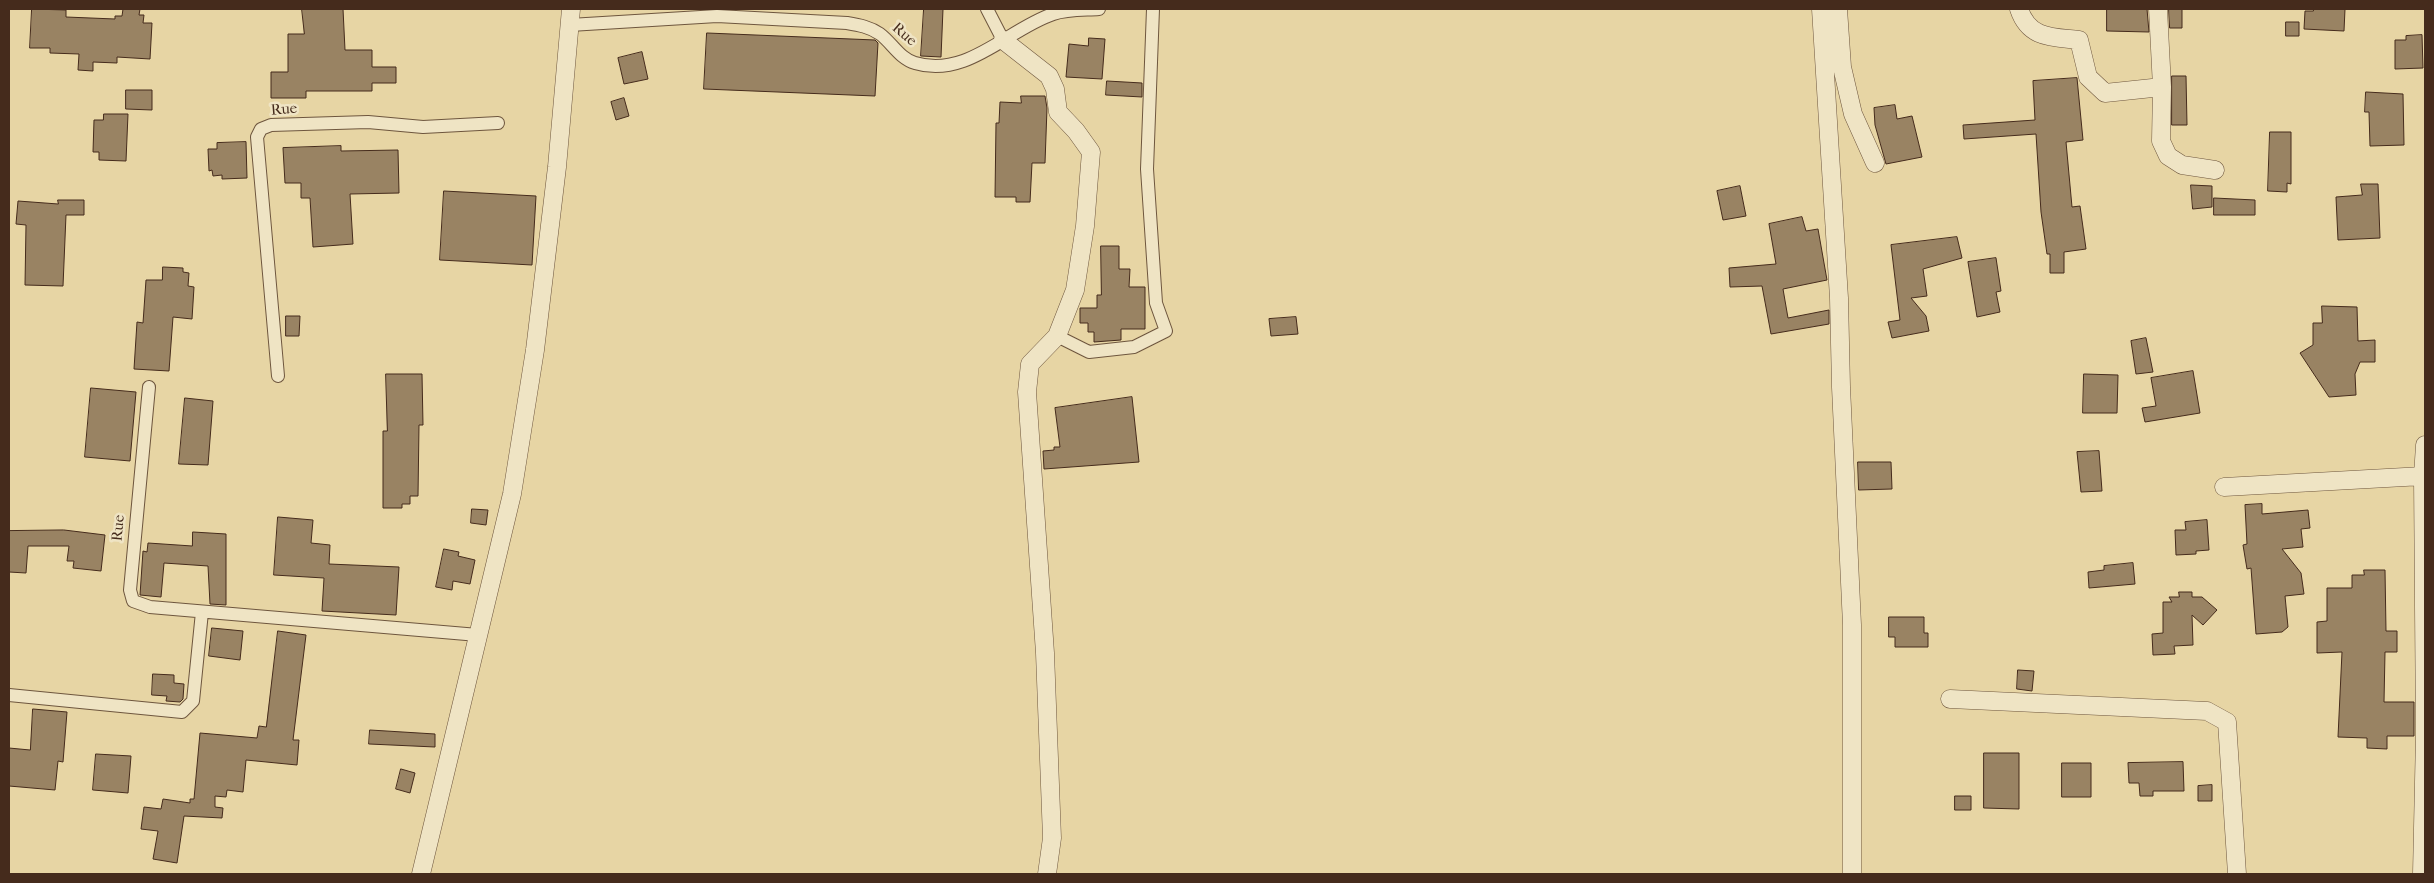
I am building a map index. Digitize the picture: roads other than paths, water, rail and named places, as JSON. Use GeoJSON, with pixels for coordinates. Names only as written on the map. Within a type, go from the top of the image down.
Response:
{"type":"FeatureCollection","features":[{"type":"Feature","properties":{"kind":"street"},"geometry":{"type":"LineString","coordinates":[[987,9],[1003,40],[1049,76],[1055,89],[1058,112],[1076,131],[1090,152],[1085,226],[1075,290],[1057,336],[1030,364],[1027,392],[1045,653],[1052,838],[1047,874]]}},
{"type":"Feature","properties":{"kind":"street","name":"Rue"},"geometry":{"type":"LineString","coordinates":[[571,17],[717,16],[848,23],[868,27],[881,35],[905,58],[914,63],[932,66],[956,63],[979,55],[1053,14],[1099,9]]}},
{"type":"Feature","properties":{"kind":"street"},"geometry":{"type":"LineString","coordinates":[[1057,336],[1089,352],[1134,347],[1166,330],[1156,303],[1147,168],[1153,9]]}},
{"type":"Feature","properties":{"kind":"street"},"geometry":{"type":"LineString","coordinates":[[1821,9],[1839,298],[1841,397],[1852,625],[1852,874]]}},
{"type":"Feature","properties":{"kind":"street"},"geometry":{"type":"LineString","coordinates":[[1838,9],[1842,66],[1853,114],[1875,163]]}},
{"type":"Feature","properties":{"kind":"street"},"geometry":{"type":"LineString","coordinates":[[2019,9],[2023,21],[2041,36],[2079,40],[2088,77],[2105,93],[2162,87]]}},
{"type":"Feature","properties":{"kind":"street"},"geometry":{"type":"LineString","coordinates":[[2158,9],[2162,87],[2160,141],[2168,156],[2182,165],[2215,170]]}},
{"type":"Feature","properties":{"kind":"street"},"geometry":{"type":"LineString","coordinates":[[421,874],[512,494],[535,350],[557,167],[571,17]]}},
{"type":"Feature","properties":{"kind":"street","name":"Rue"},"geometry":{"type":"LineString","coordinates":[[278,376],[257,137],[261,129],[271,126],[368,122],[424,127],[498,123]]}},
{"type":"Feature","properties":{"kind":"street","name":"Rue"},"geometry":{"type":"LineString","coordinates":[[149,387],[131,581],[133,601],[144,606],[202,612],[478,635]]}},
{"type":"Feature","properties":{"kind":"street"},"geometry":{"type":"LineString","coordinates":[[2422,874],[2425,736],[2423,476],[2425,445]]}},
{"type":"Feature","properties":{"kind":"street"},"geometry":{"type":"LineString","coordinates":[[2224,487],[2423,476]]}},
{"type":"Feature","properties":{"kind":"street"},"geometry":{"type":"LineString","coordinates":[[9,695],[182,712],[193,701],[202,612]]}},
{"type":"Feature","properties":{"kind":"street"},"geometry":{"type":"LineString","coordinates":[[1950,699],[2207,711],[2227,722],[2237,874]]}}]}
